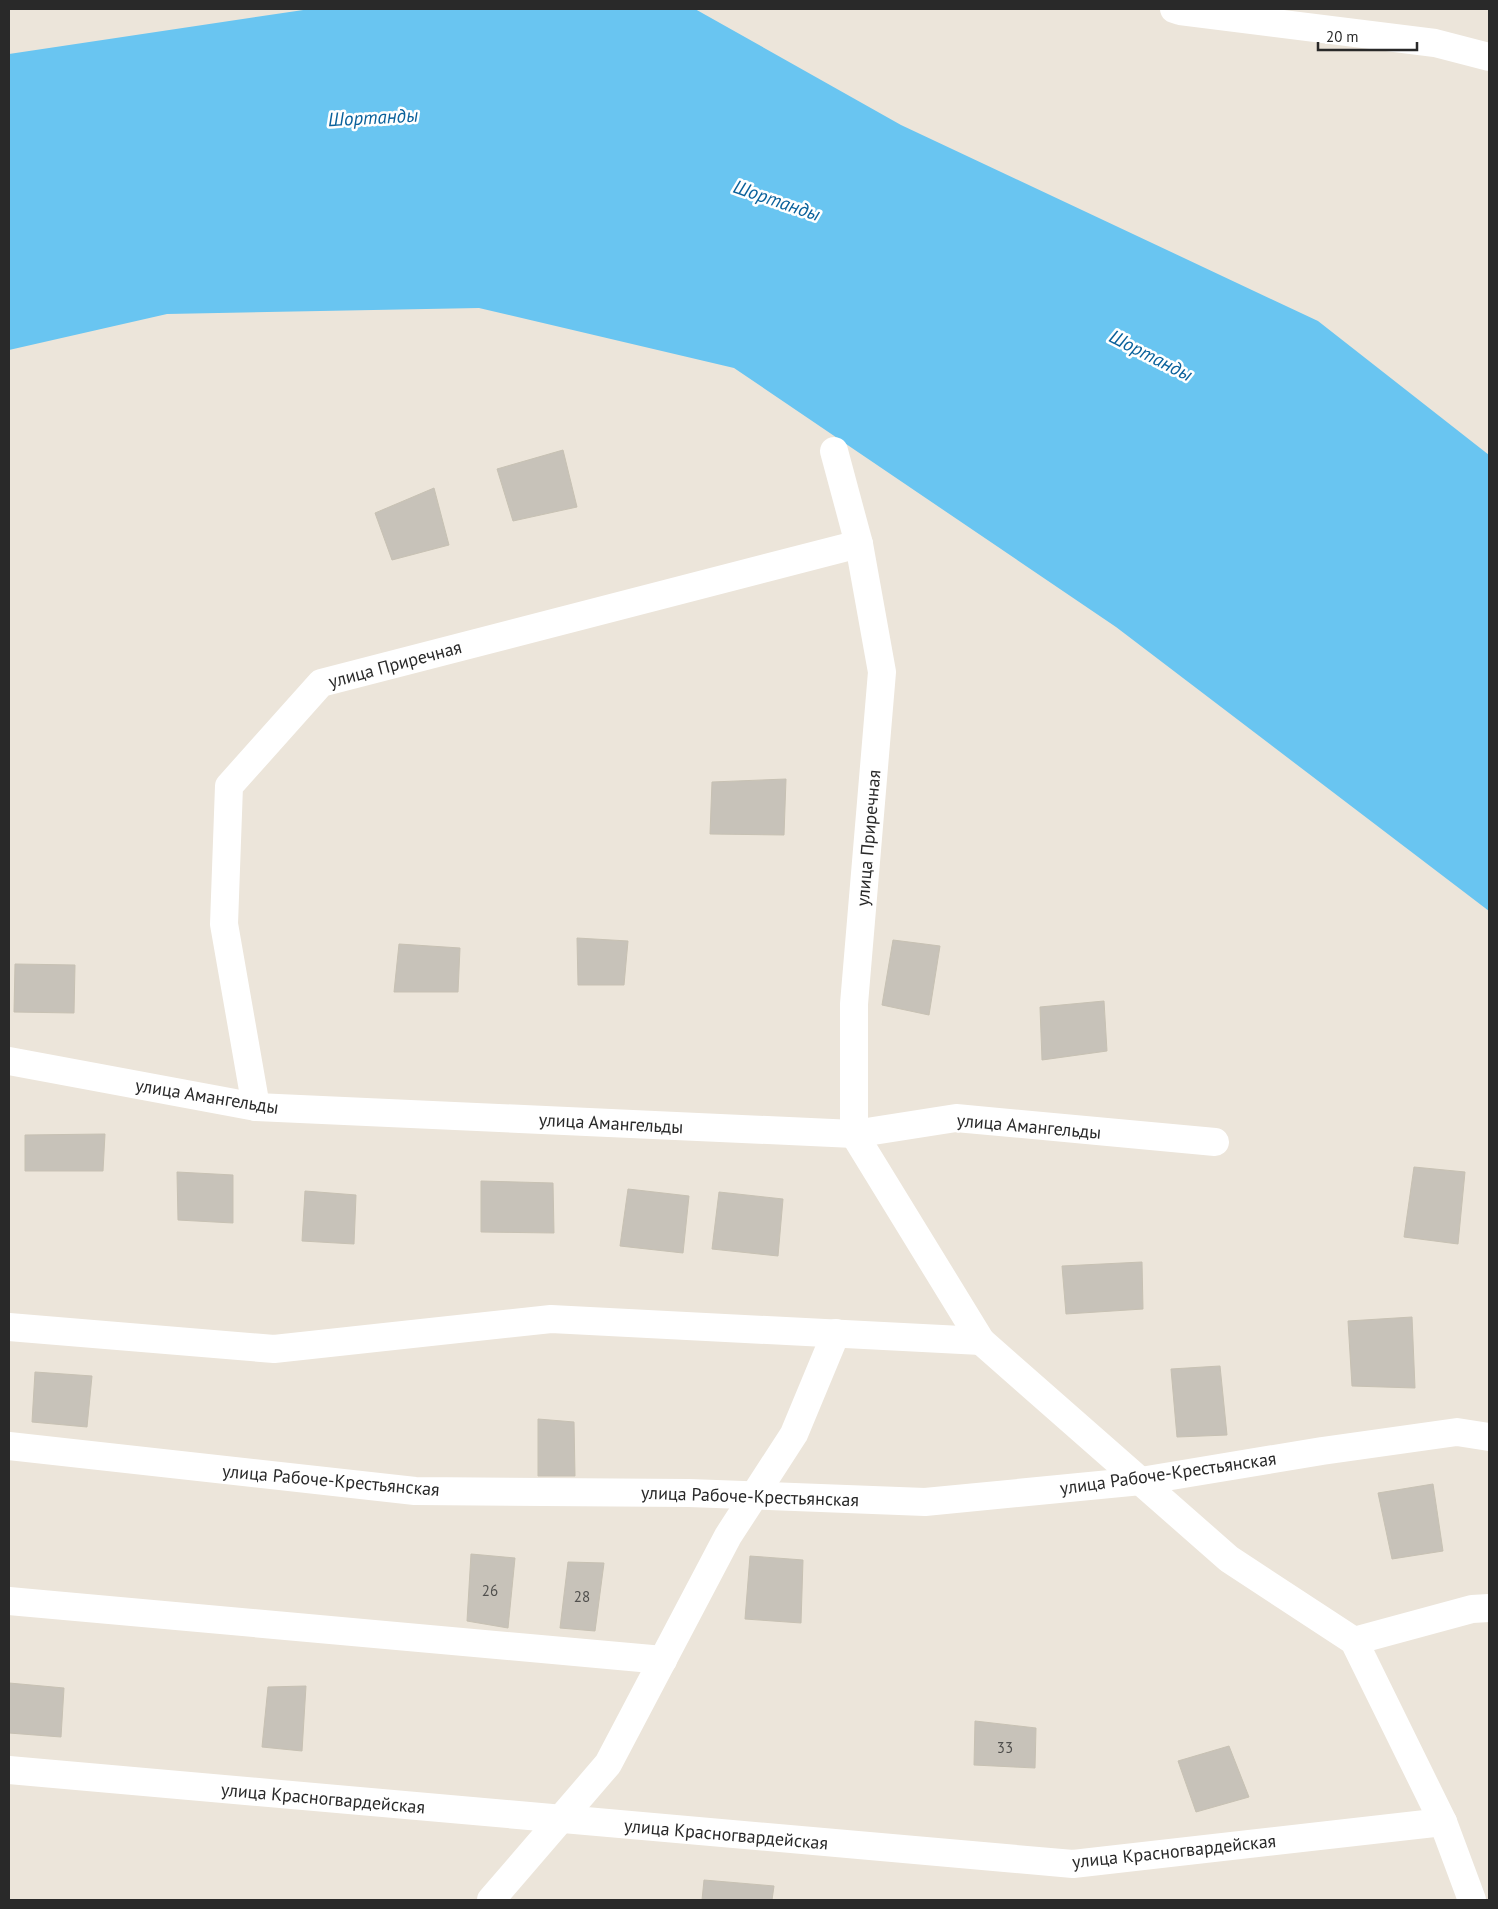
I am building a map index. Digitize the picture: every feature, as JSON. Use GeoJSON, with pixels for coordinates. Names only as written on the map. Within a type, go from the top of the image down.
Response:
{"type":"FeatureCollection","features":[{"type":"Feature","properties":{"kind":"street"},"geometry":{"type":"LineString","coordinates":[[1174,9],[1435,43],[1489,56]]}},
{"type":"Feature","properties":{"kind":"street","name":"улица Приречная"},"geometry":{"type":"LineString","coordinates":[[834,451],[859,544],[882,672],[854,1004],[854,1134]]}},
{"type":"Feature","properties":{"kind":"street","name":"улица Приречная"},"geometry":{"type":"LineString","coordinates":[[256,1107],[224,924],[229,786],[321,683],[859,544]]}},
{"type":"Feature","properties":{"kind":"street","name":"улица Амангельды"},"geometry":{"type":"LineString","coordinates":[[9,1061],[256,1107],[854,1134],[956,1118],[1215,1142]]}},
{"type":"Feature","properties":{"kind":"street"},"geometry":{"type":"LineString","coordinates":[[854,1134],[981,1341],[1229,1559],[1354,1641],[1443,1822],[1472,1900]]}},
{"type":"Feature","properties":{"kind":"street"},"geometry":{"type":"LineString","coordinates":[[9,1327],[274,1350],[551,1319],[981,1341]]}},
{"type":"Feature","properties":{"kind":"street"},"geometry":{"type":"LineString","coordinates":[[491,1900],[608,1764],[728,1536],[794,1434],[836,1333]]}},
{"type":"Feature","properties":{"kind":"street","name":"улица Рабоче-Крестьянская"},"geometry":{"type":"LineString","coordinates":[[9,1446],[415,1490],[689,1493],[925,1502],[1141,1481],[1322,1451],[1457,1432],[1489,1437]]}},
{"type":"Feature","properties":{"kind":"street"},"geometry":{"type":"LineString","coordinates":[[9,1601],[663,1660]]}},
{"type":"Feature","properties":{"kind":"street"},"geometry":{"type":"LineString","coordinates":[[1354,1641],[1472,1609],[1489,1608]]}},
{"type":"Feature","properties":{"kind":"street","name":"улица Красногвардейская"},"geometry":{"type":"LineString","coordinates":[[9,1770],[1073,1864],[1443,1822]]}},
{"type":"Feature","properties":{"kind":"water","name":"Шортанды"},"geometry":{"type":"Polygon","coordinates":[[[310,9],[695,9],[901,125],[1318,321],[1489,455],[1489,911],[1116,627],[734,368],[479,308],[167,314],[9,350],[9,54],[310,9]]]}},
{"type":"Feature","properties":{"kind":"building"},"geometry":{"type":"Polygon","coordinates":[[[563,450],[577,507],[513,521],[497,469],[563,450]]]}},
{"type":"Feature","properties":{"kind":"building"},"geometry":{"type":"Polygon","coordinates":[[[434,488],[449,545],[392,560],[375,513],[434,488]]]}},
{"type":"Feature","properties":{"kind":"building"},"geometry":{"type":"Polygon","coordinates":[[[786,779],[784,835],[710,834],[712,782],[786,779]]]}},
{"type":"Feature","properties":{"kind":"building"},"geometry":{"type":"Polygon","coordinates":[[[577,938],[628,941],[624,985],[578,985],[577,938]]]}},
{"type":"Feature","properties":{"kind":"building"},"geometry":{"type":"Polygon","coordinates":[[[893,940],[940,946],[929,1015],[882,1005],[893,940]]]}},
{"type":"Feature","properties":{"kind":"building"},"geometry":{"type":"Polygon","coordinates":[[[399,944],[460,948],[458,992],[394,992],[399,944]]]}},
{"type":"Feature","properties":{"kind":"building"},"geometry":{"type":"Polygon","coordinates":[[[15,964],[75,965],[74,1013],[14,1012],[15,964]]]}},
{"type":"Feature","properties":{"kind":"building"},"geometry":{"type":"Polygon","coordinates":[[[1104,1001],[1107,1051],[1042,1060],[1040,1007],[1104,1001]]]}},
{"type":"Feature","properties":{"kind":"building"},"geometry":{"type":"Polygon","coordinates":[[[105,1134],[103,1171],[25,1171],[25,1135],[105,1134]]]}},
{"type":"Feature","properties":{"kind":"building"},"geometry":{"type":"Polygon","coordinates":[[[1414,1167],[1465,1172],[1458,1244],[1404,1237],[1414,1167]]]}},
{"type":"Feature","properties":{"kind":"building"},"geometry":{"type":"Polygon","coordinates":[[[177,1172],[233,1175],[233,1223],[178,1220],[177,1172]]]}},
{"type":"Feature","properties":{"kind":"building"},"geometry":{"type":"Polygon","coordinates":[[[481,1181],[553,1183],[554,1233],[481,1232],[481,1181]]]}},
{"type":"Feature","properties":{"kind":"building"},"geometry":{"type":"Polygon","coordinates":[[[628,1189],[689,1196],[683,1253],[620,1246],[628,1189]]]}},
{"type":"Feature","properties":{"kind":"building"},"geometry":{"type":"Polygon","coordinates":[[[305,1191],[356,1195],[354,1244],[302,1241],[305,1191]]]}},
{"type":"Feature","properties":{"kind":"building"},"geometry":{"type":"Polygon","coordinates":[[[719,1192],[783,1199],[778,1256],[712,1249],[719,1192]]]}},
{"type":"Feature","properties":{"kind":"building"},"geometry":{"type":"Polygon","coordinates":[[[1142,1262],[1143,1309],[1066,1314],[1062,1266],[1142,1262]]]}},
{"type":"Feature","properties":{"kind":"building"},"geometry":{"type":"Polygon","coordinates":[[[1412,1317],[1415,1388],[1352,1386],[1348,1321],[1412,1317]]]}},
{"type":"Feature","properties":{"kind":"building"},"geometry":{"type":"Polygon","coordinates":[[[1220,1366],[1227,1435],[1177,1437],[1171,1369],[1220,1366]]]}},
{"type":"Feature","properties":{"kind":"building"},"geometry":{"type":"Polygon","coordinates":[[[35,1372],[92,1376],[87,1427],[32,1422],[35,1372]]]}},
{"type":"Feature","properties":{"kind":"building"},"geometry":{"type":"Polygon","coordinates":[[[538,1419],[574,1422],[575,1476],[538,1476],[538,1419]]]}},
{"type":"Feature","properties":{"kind":"building"},"geometry":{"type":"Polygon","coordinates":[[[1433,1484],[1443,1551],[1392,1559],[1378,1493],[1433,1484]]]}},
{"type":"Feature","properties":{"kind":"building"},"geometry":{"type":"Polygon","coordinates":[[[471,1554],[515,1558],[508,1628],[467,1621],[471,1554]]]}},
{"type":"Feature","properties":{"kind":"building"},"geometry":{"type":"Polygon","coordinates":[[[750,1556],[803,1560],[801,1623],[745,1619],[750,1556]]]}},
{"type":"Feature","properties":{"kind":"building"},"geometry":{"type":"Polygon","coordinates":[[[568,1562],[604,1563],[595,1631],[560,1628],[568,1562]]]}},
{"type":"Feature","properties":{"kind":"building"},"geometry":{"type":"Polygon","coordinates":[[[9,1683],[64,1688],[61,1737],[9,1733],[9,1683]]]}},
{"type":"Feature","properties":{"kind":"building"},"geometry":{"type":"Polygon","coordinates":[[[306,1686],[302,1751],[262,1747],[268,1687],[306,1686]]]}},
{"type":"Feature","properties":{"kind":"building"},"geometry":{"type":"Polygon","coordinates":[[[975,1721],[1036,1728],[1035,1768],[974,1765],[975,1721]]]}},
{"type":"Feature","properties":{"kind":"building"},"geometry":{"type":"Polygon","coordinates":[[[1229,1746],[1249,1797],[1196,1812],[1178,1761],[1229,1746]]]}},
{"type":"Feature","properties":{"kind":"building"},"geometry":{"type":"Polygon","coordinates":[[[704,1880],[774,1886],[772,1900],[702,1900],[704,1880]]]}}]}
